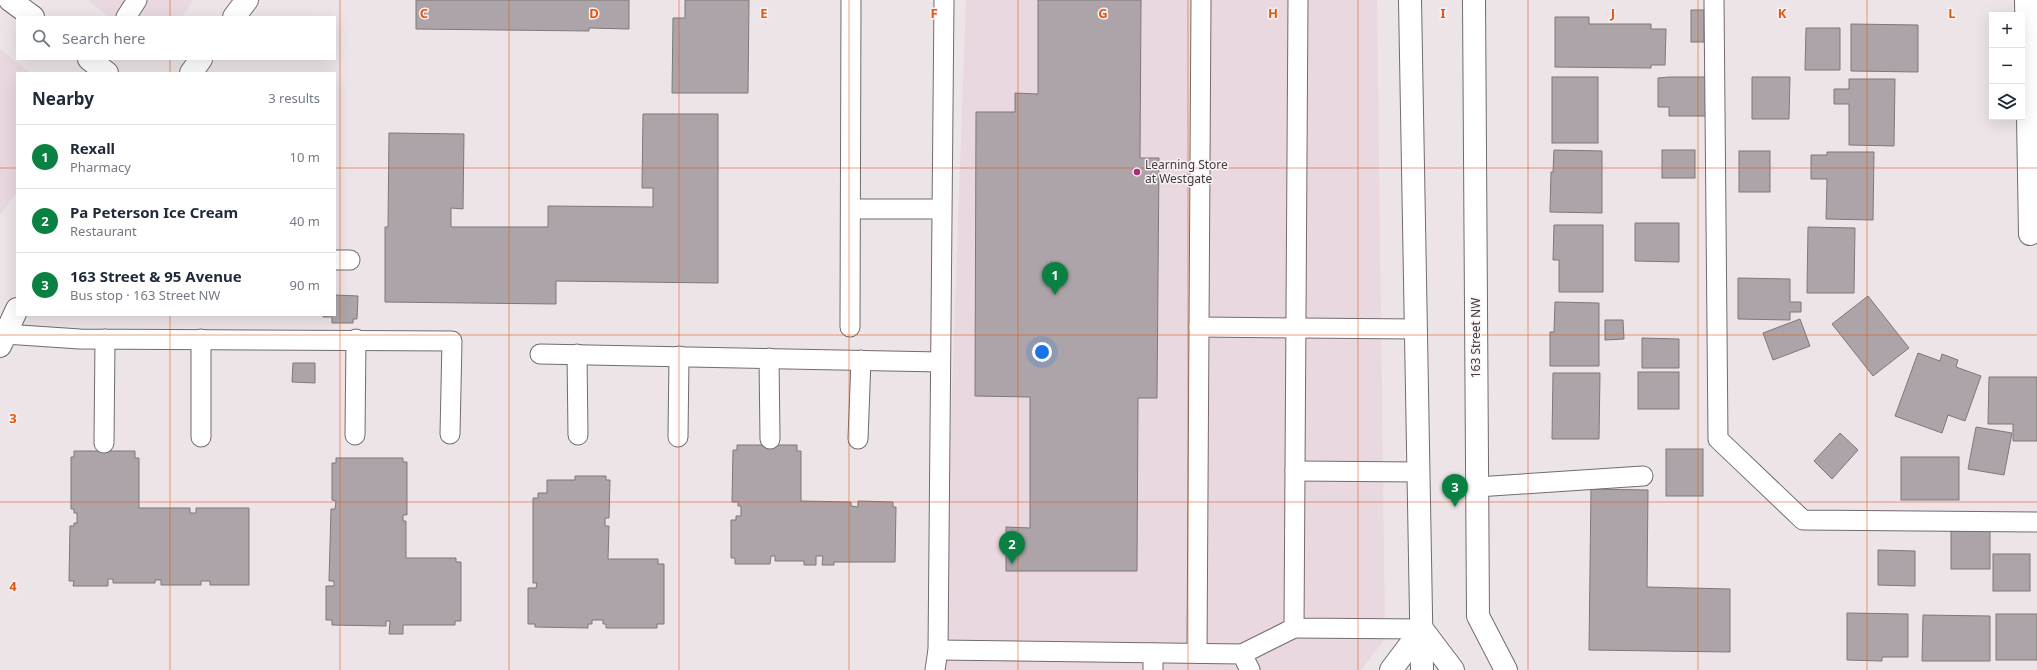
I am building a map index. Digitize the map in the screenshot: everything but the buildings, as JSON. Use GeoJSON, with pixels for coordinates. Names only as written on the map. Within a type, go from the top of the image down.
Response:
{"type":"FeatureCollection","features":[{"type":"Feature","properties":{"kind":"street"},"geometry":{"type":"LineString","coordinates":[[10,0],[32,16]]}},
{"type":"Feature","properties":{"kind":"street"},"geometry":{"type":"LineString","coordinates":[[235,16],[247,0]]}},
{"type":"Feature","properties":{"kind":"street"},"geometry":{"type":"LineString","coordinates":[[1410,0],[1422,670]]}},
{"type":"Feature","properties":{"kind":"street","name":"163 Street NW"},"geometry":{"type":"LineString","coordinates":[[1474,0],[1478,616],[1506,670]]}},
{"type":"Feature","properties":{"kind":"street"},"geometry":{"type":"LineString","coordinates":[[2026,0],[2030,234]]}},
{"type":"Feature","properties":{"kind":"street"},"geometry":{"type":"LineString","coordinates":[[192,72],[200,60]]}},
{"type":"Feature","properties":{"kind":"street"},"geometry":{"type":"LineString","coordinates":[[2,340],[16,311]]}},
{"type":"Feature","properties":{"kind":"street"},"geometry":{"type":"LineString","coordinates":[[1391,670],[1422,629]]}},
{"type":"Feature","properties":{"kind":"street"},"geometry":{"type":"LineString","coordinates":[[1422,629],[1453,670]]}},
{"type":"Feature","properties":{"kind":"lane"},"geometry":{"type":"LineString","coordinates":[[127,16],[137,0]]}},
{"type":"Feature","properties":{"kind":"lane"},"geometry":{"type":"LineString","coordinates":[[850,327],[851,0]]}},
{"type":"Feature","properties":{"kind":"lane"},"geometry":{"type":"LineString","coordinates":[[935,670],[938,650],[944,0]]}},
{"type":"Feature","properties":{"kind":"lane"},"geometry":{"type":"LineString","coordinates":[[1197,653],[1201,0]]}},
{"type":"Feature","properties":{"kind":"lane"},"geometry":{"type":"LineString","coordinates":[[1294,628],[1298,0]]}},
{"type":"Feature","properties":{"kind":"lane"},"geometry":{"type":"LineString","coordinates":[[1714,0],[1718,439],[1803,520],[2037,522]]}},
{"type":"Feature","properties":{"kind":"lane"},"geometry":{"type":"LineString","coordinates":[[851,209],[941,209]]}},
{"type":"Feature","properties":{"kind":"lane"},"geometry":{"type":"LineString","coordinates":[[1199,327],[1416,329]]}},
{"type":"Feature","properties":{"kind":"lane"},"geometry":{"type":"LineString","coordinates":[[104,443],[106,339]]}},
{"type":"Feature","properties":{"kind":"lane"},"geometry":{"type":"LineString","coordinates":[[201,339],[201,437]]}},
{"type":"Feature","properties":{"kind":"lane"},"geometry":{"type":"LineString","coordinates":[[2,340],[356,339],[452,341],[450,434]]}},
{"type":"Feature","properties":{"kind":"lane"},"geometry":{"type":"LineString","coordinates":[[355,434],[356,339]]}},
{"type":"Feature","properties":{"kind":"lane"},"geometry":{"type":"LineString","coordinates":[[540,354],[940,362]]}},
{"type":"Feature","properties":{"kind":"lane"},"geometry":{"type":"LineString","coordinates":[[577,354],[578,435]]}},
{"type":"Feature","properties":{"kind":"lane"},"geometry":{"type":"LineString","coordinates":[[678,437],[679,356]]}},
{"type":"Feature","properties":{"kind":"lane"},"geometry":{"type":"LineString","coordinates":[[770,358],[770,439]]}},
{"type":"Feature","properties":{"kind":"lane"},"geometry":{"type":"LineString","coordinates":[[858,439],[861,360]]}},
{"type":"Feature","properties":{"kind":"lane"},"geometry":{"type":"LineString","coordinates":[[1295,471],[1419,472]]}},
{"type":"Feature","properties":{"kind":"lane"},"geometry":{"type":"LineString","coordinates":[[1477,487],[1643,476]]}},
{"type":"Feature","properties":{"kind":"lane"},"geometry":{"type":"LineString","coordinates":[[938,650],[1153,661],[1197,653],[1246,662],[1294,628],[1422,629]]}},
{"type":"Feature","properties":{"kind":"shaded area"},"geometry":{"type":"Polygon","coordinates":[[[88,0],[193,0],[183,16],[108,16],[88,0]]]}},
{"type":"Feature","properties":{"kind":"shaded area"},"geometry":{"type":"Polygon","coordinates":[[[966,0],[1377,0],[1385,639],[1361,670],[942,670],[966,0]]]}},
{"type":"Feature","properties":{"kind":"shaded area"},"geometry":{"type":"Polygon","coordinates":[[[0,49],[29,72],[16,72],[16,193],[0,215],[0,49]]]}},
{"type":"Feature","properties":{"kind":"place","name":"Learning Store at Westgate"},"geometry":{"type":"Point","coordinates":[1137,172]}},
{"type":"Feature","properties":{"kind":"place","name":"Rexall"},"geometry":{"type":"Point","coordinates":[1055,295]}},
{"type":"Feature","properties":{"kind":"place","name":"163 Street & 95 Avenue"},"geometry":{"type":"Point","coordinates":[1455,507]}},
{"type":"Feature","properties":{"kind":"place","name":"Pa Peterson Ice Cream"},"geometry":{"type":"Point","coordinates":[1012,564]}}]}
